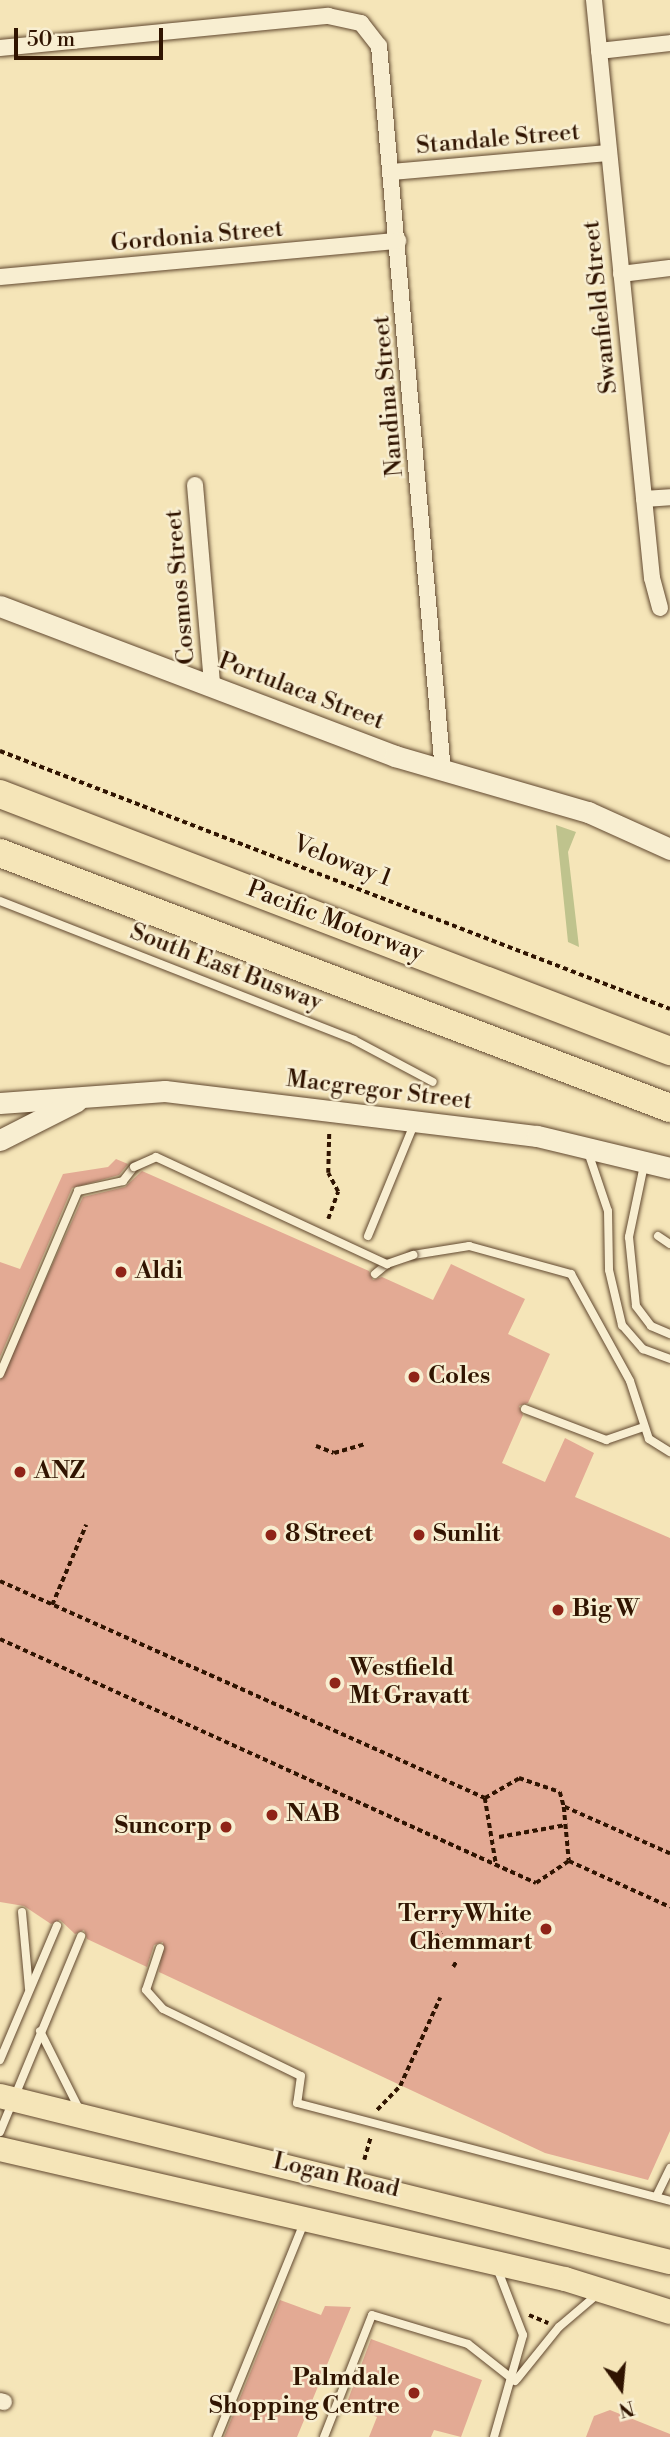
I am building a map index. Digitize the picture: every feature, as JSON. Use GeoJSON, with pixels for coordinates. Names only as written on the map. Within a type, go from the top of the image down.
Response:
{"type":"FeatureCollection","features":[{"type":"Feature","properties":{"kind":"highway","name":"Pacific Motorway"},"geometry":{"type":"LineString","coordinates":[[0,794],[670,1051]]}},
{"type":"Feature","properties":{"kind":"highway"},"geometry":{"type":"LineString","coordinates":[[0,853],[670,1108]]}},
{"type":"Feature","properties":{"kind":"main road","name":"Logan Road"},"geometry":{"type":"LineString","coordinates":[[6,2098],[670,2262]]}},
{"type":"Feature","properties":{"kind":"main road","name":"Logan Road"},"geometry":{"type":"LineString","coordinates":[[0,2149],[603,2289],[670,2312]]}},
{"type":"Feature","properties":{"kind":"street","name":"Swanfield Street"},"geometry":{"type":"LineString","coordinates":[[594,0],[644,499],[660,608]]}},
{"type":"Feature","properties":{"kind":"street","name":"Nandina Street"},"geometry":{"type":"LineString","coordinates":[[0,48],[328,16],[361,23],[379,46],[443,771]]}},
{"type":"Feature","properties":{"kind":"street"},"geometry":{"type":"LineString","coordinates":[[599,51],[670,43]]}},
{"type":"Feature","properties":{"kind":"street","name":"Standale Street"},"geometry":{"type":"LineString","coordinates":[[391,172],[608,153]]}},
{"type":"Feature","properties":{"kind":"street","name":"Gordonia Street"},"geometry":{"type":"LineString","coordinates":[[0,277],[398,241]]}},
{"type":"Feature","properties":{"kind":"street"},"geometry":{"type":"LineString","coordinates":[[621,274],[670,268]]}},
{"type":"Feature","properties":{"kind":"street","name":"Cosmos Street"},"geometry":{"type":"LineString","coordinates":[[195,485],[212,685]]}},
{"type":"Feature","properties":{"kind":"street"},"geometry":{"type":"LineString","coordinates":[[644,499],[670,497]]}},
{"type":"Feature","properties":{"kind":"street","name":"Portulaca Street"},"geometry":{"type":"LineString","coordinates":[[0,606],[443,771],[588,812],[670,849]]}},
{"type":"Feature","properties":{"kind":"street","name":"Macgregor Street"},"geometry":{"type":"LineString","coordinates":[[0,1103],[79,1100],[165,1091],[585,1146],[670,1168]]}},
{"type":"Feature","properties":{"kind":"street","name":"Macgregor Street"},"geometry":{"type":"LineString","coordinates":[[0,1140],[79,1100]]}},
{"type":"Feature","properties":{"kind":"lane","name":"South East Busway"},"geometry":{"type":"LineString","coordinates":[[0,901],[354,1040],[433,1082]]}},
{"type":"Feature","properties":{"kind":"lane"},"geometry":{"type":"LineString","coordinates":[[368,1236],[415,1122]]}},
{"type":"Feature","properties":{"kind":"lane"},"geometry":{"type":"LineString","coordinates":[[585,1146],[608,1211],[609,1270],[622,1325],[643,1349],[670,1359]]}},
{"type":"Feature","properties":{"kind":"lane"},"geometry":{"type":"LineString","coordinates":[[0,1374],[78,1191],[123,1181],[134,1167],[156,1157],[387,1264]]}},
{"type":"Feature","properties":{"kind":"lane"},"geometry":{"type":"LineString","coordinates":[[645,1162],[629,1237],[632,1280],[643,1317],[670,1334]]}},
{"type":"Feature","properties":{"kind":"lane"},"geometry":{"type":"LineString","coordinates":[[658,1236],[670,1244]]}},
{"type":"Feature","properties":{"kind":"lane"},"geometry":{"type":"LineString","coordinates":[[375,1274],[387,1264],[413,1255],[468,1246],[571,1274],[629,1381],[643,1427],[670,1452]]}},
{"type":"Feature","properties":{"kind":"lane"},"geometry":{"type":"LineString","coordinates":[[526,1409],[606,1440],[643,1427]]}},
{"type":"Feature","properties":{"kind":"lane"},"geometry":{"type":"LineString","coordinates":[[22,1912],[29,1989]]}},
{"type":"Feature","properties":{"kind":"lane"},"geometry":{"type":"LineString","coordinates":[[0,2060],[57,1926]]}},
{"type":"Feature","properties":{"kind":"lane"},"geometry":{"type":"LineString","coordinates":[[0,2132],[6,2098],[40,2031],[81,1936]]}},
{"type":"Feature","properties":{"kind":"lane"},"geometry":{"type":"LineString","coordinates":[[160,1948],[146,1990],[163,2009],[301,2076],[297,2103],[670,2200]]}},
{"type":"Feature","properties":{"kind":"lane"},"geometry":{"type":"LineString","coordinates":[[40,2031],[83,2117]]}},
{"type":"Feature","properties":{"kind":"lane"},"geometry":{"type":"LineString","coordinates":[[0,2039],[10,2034]]}},
{"type":"Feature","properties":{"kind":"lane"},"geometry":{"type":"LineString","coordinates":[[657,2195],[670,2168]]}},
{"type":"Feature","properties":{"kind":"lane"},"geometry":{"type":"LineString","coordinates":[[657,2195],[670,2194]]}},
{"type":"Feature","properties":{"kind":"lane"},"geometry":{"type":"LineString","coordinates":[[217,2437],[278,2280],[305,2220]]}},
{"type":"Feature","properties":{"kind":"lane"},"geometry":{"type":"LineString","coordinates":[[494,2437],[523,2351],[518,2313],[495,2263]]}},
{"type":"Feature","properties":{"kind":"lane"},"geometry":{"type":"LineString","coordinates":[[515,2381],[559,2327],[603,2289]]}},
{"type":"Feature","properties":{"kind":"lane"},"geometry":{"type":"LineString","coordinates":[[324,2437],[372,2315],[468,2344],[515,2381]]}},
{"type":"Feature","properties":{"kind":"path","name":"Veloway 1"},"geometry":{"type":"LineString","coordinates":[[0,751],[670,1009]]}},
{"type":"Feature","properties":{"kind":"path"},"geometry":{"type":"LineString","coordinates":[[328,1219],[338,1192],[328,1173],[325,1145],[335,1112]]}},
{"type":"Feature","properties":{"kind":"path"},"geometry":{"type":"LineString","coordinates":[[316,1446],[334,1453],[365,1444]]}},
{"type":"Feature","properties":{"kind":"path"},"geometry":{"type":"LineString","coordinates":[[52,1605],[86,1525]]}},
{"type":"Feature","properties":{"kind":"path"},"geometry":{"type":"LineString","coordinates":[[0,1581],[485,1798]]}},
{"type":"Feature","properties":{"kind":"path"},"geometry":{"type":"LineString","coordinates":[[0,1639],[536,1883],[569,1861]]}},
{"type":"Feature","properties":{"kind":"path"},"geometry":{"type":"LineString","coordinates":[[485,1798],[519,1778],[560,1792],[569,1861]]}},
{"type":"Feature","properties":{"kind":"path"},"geometry":{"type":"LineString","coordinates":[[485,1798],[496,1864]]}},
{"type":"Feature","properties":{"kind":"path"},"geometry":{"type":"LineString","coordinates":[[564,1807],[670,1854]]}},
{"type":"Feature","properties":{"kind":"path"},"geometry":{"type":"LineString","coordinates":[[499,1837],[566,1825]]}},
{"type":"Feature","properties":{"kind":"path"},"geometry":{"type":"LineString","coordinates":[[569,1861],[670,1907]]}},
{"type":"Feature","properties":{"kind":"path"},"geometry":{"type":"LineString","coordinates":[[427,1941],[442,1933]]}},
{"type":"Feature","properties":{"kind":"path"},"geometry":{"type":"LineString","coordinates":[[453,1967],[457,1960]]}},
{"type":"Feature","properties":{"kind":"path"},"geometry":{"type":"LineString","coordinates":[[377,2110],[400,2086],[440,1998]]}},
{"type":"Feature","properties":{"kind":"path"},"geometry":{"type":"LineString","coordinates":[[364,2161],[373,2130]]}},
{"type":"Feature","properties":{"kind":"path"},"geometry":{"type":"LineString","coordinates":[[518,2313],[559,2327]]}},
{"type":"Feature","properties":{"kind":"green space"},"geometry":{"type":"Polygon","coordinates":[[[556,825],[576,832],[568,852],[579,947],[568,942],[556,825]]]}},
{"type":"Feature","properties":{"kind":"building"},"geometry":{"type":"Polygon","coordinates":[[[116,1159],[128,1164],[119,1175],[72,1188],[0,1357],[0,1262],[20,1269],[63,1174],[108,1167],[116,1159]]]}},
{"type":"Feature","properties":{"kind":"building","name":"Westfield Mt Gravatt"},"geometry":{"type":"Polygon","coordinates":[[[142,1171],[369,1271],[373,1280],[382,1277],[433,1300],[451,1264],[525,1299],[508,1334],[550,1354],[528,1403],[519,1406],[523,1415],[502,1463],[545,1482],[565,1438],[594,1453],[575,1497],[670,1538],[670,2131],[648,2180],[545,2153],[159,1972],[163,1942],[154,1945],[147,1967],[87,1939],[84,1930],[75,1934],[60,1920],[51,1924],[24,1906],[0,1902],[0,1380],[83,1197],[125,1187],[142,1171]]]}},
{"type":"Feature","properties":{"kind":"building"},"geometry":{"type":"Polygon","coordinates":[[[280,2300],[321,2315],[325,2306],[351,2307],[297,2437],[224,2437],[280,2300]]]}},
{"type":"Feature","properties":{"kind":"building","name":"Palmdale Shopping Centre"},"geometry":{"type":"Polygon","coordinates":[[[371,2339],[482,2380],[461,2437],[434,2430],[431,2437],[369,2437],[377,2417],[346,2405],[371,2339]]]}},
{"type":"Feature","properties":{"kind":"building"},"geometry":{"type":"Polygon","coordinates":[[[610,2410],[670,2434],[670,2437],[586,2437],[594,2416],[610,2410]]]}},
{"type":"Feature","properties":{"kind":"place","name":"Aldi"},"geometry":{"type":"Point","coordinates":[121,1272]}},
{"type":"Feature","properties":{"kind":"place","name":"Coles"},"geometry":{"type":"Point","coordinates":[414,1377]}},
{"type":"Feature","properties":{"kind":"place","name":"ANZ"},"geometry":{"type":"Point","coordinates":[20,1472]}},
{"type":"Feature","properties":{"kind":"place","name":"8 Street"},"geometry":{"type":"Point","coordinates":[271,1535]}},
{"type":"Feature","properties":{"kind":"place","name":"Sunlit"},"geometry":{"type":"Point","coordinates":[419,1535]}},
{"type":"Feature","properties":{"kind":"place","name":"Big W"},"geometry":{"type":"Point","coordinates":[558,1610]}},
{"type":"Feature","properties":{"kind":"place","name":"Westfield Mt Gravatt"},"geometry":{"type":"Point","coordinates":[335,1683]}},
{"type":"Feature","properties":{"kind":"place","name":"NAB"},"geometry":{"type":"Point","coordinates":[272,1815]}},
{"type":"Feature","properties":{"kind":"place","name":"Suncorp"},"geometry":{"type":"Point","coordinates":[226,1827]}},
{"type":"Feature","properties":{"kind":"place","name":"TerryWhite Chemmart"},"geometry":{"type":"Point","coordinates":[546,1929]}},
{"type":"Feature","properties":{"kind":"place","name":"Palmdale Shopping Centre"},"geometry":{"type":"Point","coordinates":[414,2393]}}]}
